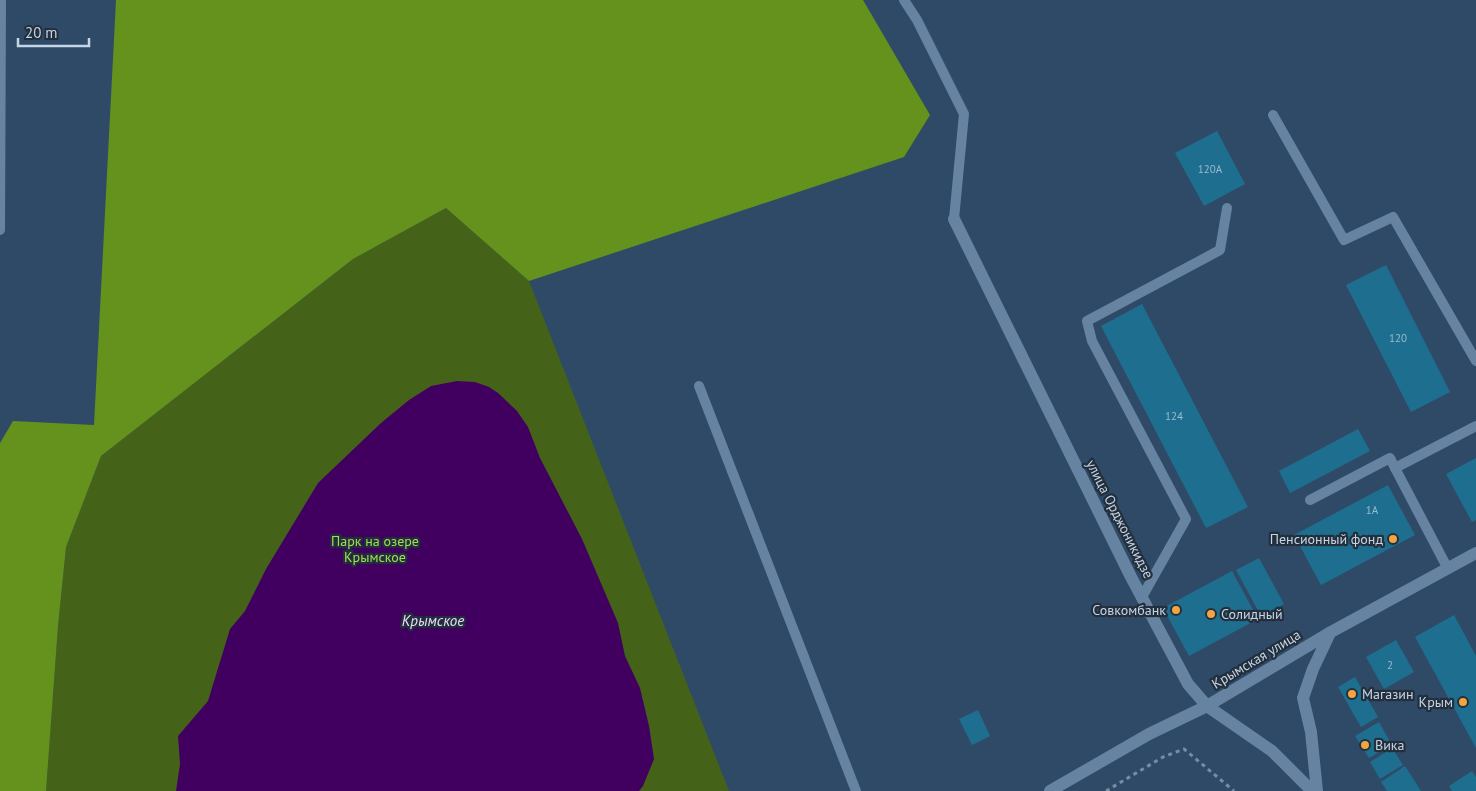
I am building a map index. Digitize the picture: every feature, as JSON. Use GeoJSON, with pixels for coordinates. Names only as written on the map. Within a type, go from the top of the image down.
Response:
{"type":"FeatureCollection","features":[{"type":"Feature","properties":{"kind":"street","name":"улица Орджоникидзе"},"geometry":{"type":"LineString","coordinates":[[954,219],[1142,597],[1188,684],[1207,706],[1272,751],[1312,791]]}},
{"type":"Feature","properties":{"kind":"street","name":"Крымская улица"},"geometry":{"type":"LineString","coordinates":[[1050,791],[1149,734],[1207,706],[1331,632],[1476,553]]}},
{"type":"Feature","properties":{"kind":"street"},"geometry":{"type":"LineString","coordinates":[[1317,791],[1310,732],[1303,698],[1313,668],[1331,632]]}},
{"type":"Feature","properties":{"kind":"lane"},"geometry":{"type":"LineString","coordinates":[[0,230],[1,0]]}},
{"type":"Feature","properties":{"kind":"lane"},"geometry":{"type":"LineString","coordinates":[[904,0],[917,20],[964,114],[954,219]]}},
{"type":"Feature","properties":{"kind":"lane"},"geometry":{"type":"LineString","coordinates":[[1273,115],[1344,240],[1393,217],[1476,361]]}},
{"type":"Feature","properties":{"kind":"lane"},"geometry":{"type":"LineString","coordinates":[[1142,597],[1186,519],[1092,341],[1086,321],[1220,250],[1227,208]]}},
{"type":"Feature","properties":{"kind":"lane"},"geometry":{"type":"LineString","coordinates":[[699,386],[856,791]]}},
{"type":"Feature","properties":{"kind":"lane"},"geometry":{"type":"LineString","coordinates":[[1395,468],[1476,426]]}},
{"type":"Feature","properties":{"kind":"lane"},"geometry":{"type":"LineString","coordinates":[[1310,500],[1390,458],[1448,568]]}},
{"type":"Feature","properties":{"kind":"path"},"geometry":{"type":"LineString","coordinates":[[1106,791],[1163,757],[1184,750],[1234,791]]}},
{"type":"Feature","properties":{"kind":"green space"},"geometry":{"type":"Polygon","coordinates":[[[116,0],[863,0],[930,115],[904,157],[529,281],[446,208],[353,259],[101,456],[66,547],[58,626],[46,791],[0,791],[0,443],[13,421],[94,425],[116,0]]]}},
{"type":"Feature","properties":{"kind":"green space","name":"Парк на озере Крымское"},"geometry":{"type":"Polygon","coordinates":[[[446,208],[529,281],[729,791],[46,791],[58,626],[66,547],[101,456],[353,259],[446,208]]]}},
{"type":"Feature","properties":{"kind":"water","name":"Крымское"},"geometry":{"type":"Polygon","coordinates":[[[457,381],[475,382],[489,387],[517,411],[528,427],[540,458],[582,539],[618,623],[625,656],[640,688],[654,759],[643,786],[639,791],[176,791],[180,764],[178,736],[208,701],[230,629],[245,611],[266,569],[318,483],[381,423],[409,400],[431,386],[457,381]]]}},
{"type":"Feature","properties":{"kind":"building"},"geometry":{"type":"Polygon","coordinates":[[[1217,131],[1245,184],[1204,206],[1175,153],[1217,131]]]}},
{"type":"Feature","properties":{"kind":"building"},"geometry":{"type":"Polygon","coordinates":[[[1386,265],[1450,392],[1411,412],[1346,285],[1386,265]]]}},
{"type":"Feature","properties":{"kind":"building"},"geometry":{"type":"Polygon","coordinates":[[[1142,304],[1248,507],[1206,528],[1101,326],[1142,304]]]}},
{"type":"Feature","properties":{"kind":"building"},"geometry":{"type":"Polygon","coordinates":[[[1358,429],[1370,451],[1290,493],[1279,471],[1358,429]]]}},
{"type":"Feature","properties":{"kind":"building"},"geometry":{"type":"Polygon","coordinates":[[[1476,458],[1476,520],[1472,522],[1446,474],[1476,458]]]}},
{"type":"Feature","properties":{"kind":"building"},"geometry":{"type":"Polygon","coordinates":[[[1388,485],[1415,535],[1321,585],[1294,535],[1388,485]]]}},
{"type":"Feature","properties":{"kind":"building"},"geometry":{"type":"Polygon","coordinates":[[[1259,558],[1284,604],[1261,616],[1236,570],[1259,558]]]}},
{"type":"Feature","properties":{"kind":"building","name":"Солидный"},"geometry":{"type":"Polygon","coordinates":[[[1232,571],[1258,619],[1189,656],[1163,608],[1232,571]]]}},
{"type":"Feature","properties":{"kind":"building","name":"Крым"},"geometry":{"type":"Polygon","coordinates":[[[1454,615],[1476,656],[1476,748],[1415,637],[1454,615]]]}},
{"type":"Feature","properties":{"kind":"building"},"geometry":{"type":"Polygon","coordinates":[[[1396,640],[1414,672],[1384,689],[1366,657],[1396,640]]]}},
{"type":"Feature","properties":{"kind":"building"},"geometry":{"type":"Polygon","coordinates":[[[1355,677],[1378,717],[1361,727],[1338,687],[1355,677]]]}},
{"type":"Feature","properties":{"kind":"building"},"geometry":{"type":"Polygon","coordinates":[[[978,710],[990,736],[972,745],[959,719],[978,710]]]}},
{"type":"Feature","properties":{"kind":"building"},"geometry":{"type":"Polygon","coordinates":[[[1379,722],[1392,745],[1369,758],[1355,736],[1379,722]]]}},
{"type":"Feature","properties":{"kind":"building"},"geometry":{"type":"Polygon","coordinates":[[[1392,748],[1403,765],[1380,779],[1370,762],[1392,748]]]}},
{"type":"Feature","properties":{"kind":"building"},"geometry":{"type":"Polygon","coordinates":[[[1405,766],[1421,791],[1387,791],[1381,782],[1405,766]]]}},
{"type":"Feature","properties":{"kind":"building"},"geometry":{"type":"Polygon","coordinates":[[[1472,771],[1476,777],[1476,791],[1452,791],[1449,786],[1472,771]]]}},
{"type":"Feature","properties":{"kind":"place","name":"Пенсионный фонд"},"geometry":{"type":"Point","coordinates":[1393,539]}},
{"type":"Feature","properties":{"kind":"place","name":"Совкомбанк"},"geometry":{"type":"Point","coordinates":[1176,610]}},
{"type":"Feature","properties":{"kind":"place","name":"Солидный"},"geometry":{"type":"Point","coordinates":[1211,614]}},
{"type":"Feature","properties":{"kind":"place","name":"Магазин"},"geometry":{"type":"Point","coordinates":[1352,694]}},
{"type":"Feature","properties":{"kind":"place","name":"Крым"},"geometry":{"type":"Point","coordinates":[1463,702]}},
{"type":"Feature","properties":{"kind":"place","name":"Вика"},"geometry":{"type":"Point","coordinates":[1365,745]}}]}
